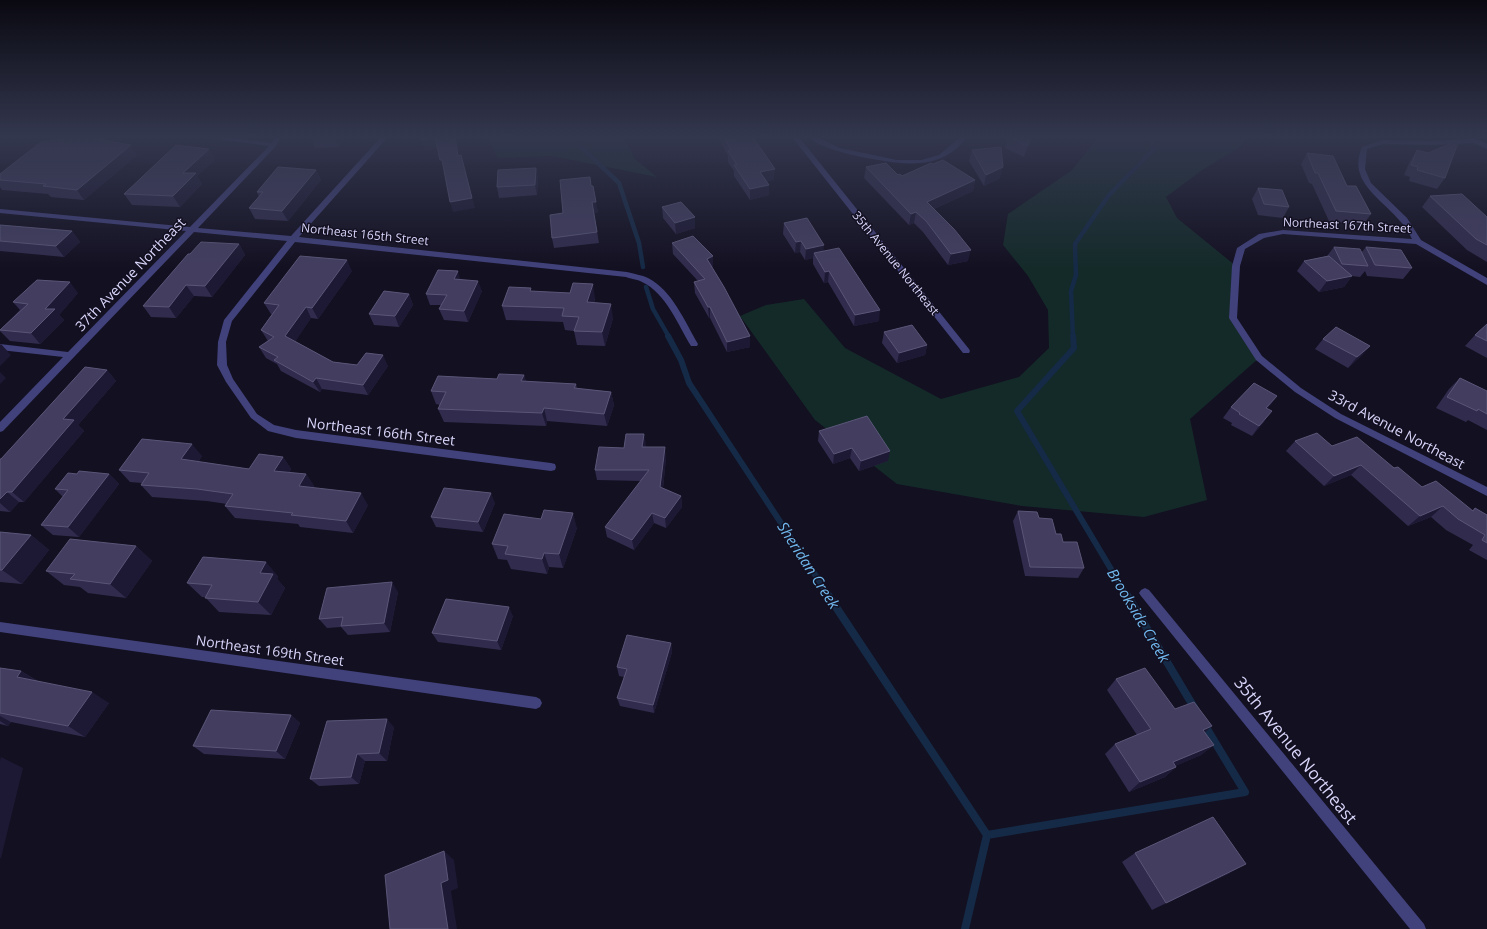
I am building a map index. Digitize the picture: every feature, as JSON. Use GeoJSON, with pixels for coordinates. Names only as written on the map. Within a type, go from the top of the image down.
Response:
{"type":"FeatureCollection","features":[{"type":"Feature","properties":{"kind":"street","name":"37th Avenue Northeast"},"geometry":{"type":"LineString","coordinates":[[0,428],[238,180]]}},
{"type":"Feature","properties":{"kind":"street","name":"Northeast 166th Street"},"geometry":{"type":"LineString","coordinates":[[346,180],[293,239],[228,320],[222,342],[222,364],[229,380],[254,416],[271,428],[296,434],[551,467]]}},
{"type":"Feature","properties":{"kind":"street","name":"35th Avenue Northeast"},"geometry":{"type":"LineString","coordinates":[[829,180],[966,351]]}},
{"type":"Feature","properties":{"kind":"street","name":"Northeast 167th Street"},"geometry":{"type":"LineString","coordinates":[[1366,180],[1368,184],[1404,220],[1418,242]]}},
{"type":"Feature","properties":{"kind":"street","name":"Northeast 165th Street"},"geometry":{"type":"LineString","coordinates":[[0,211],[293,239],[627,275],[645,280],[658,290],[669,303],[694,344]]}},
{"type":"Feature","properties":{"kind":"street","name":"Northeast 167th Street"},"geometry":{"type":"LineString","coordinates":[[1259,358],[1233,318],[1236,266],[1241,248],[1262,236],[1283,232],[1418,242]]}},
{"type":"Feature","properties":{"kind":"street"},"geometry":{"type":"LineString","coordinates":[[1418,242],[1487,282]]}},
{"type":"Feature","properties":{"kind":"street"},"geometry":{"type":"LineString","coordinates":[[0,347],[69,355]]}},
{"type":"Feature","properties":{"kind":"street","name":"33rd Avenue Northeast"},"geometry":{"type":"LineString","coordinates":[[1259,358],[1298,390],[1338,416],[1487,492]]}},
{"type":"Feature","properties":{"kind":"street","name":"35th Avenue Northeast"},"geometry":{"type":"LineString","coordinates":[[1145,593],[1419,929]]}},
{"type":"Feature","properties":{"kind":"street","name":"Northeast 169th Street"},"geometry":{"type":"LineString","coordinates":[[0,627],[536,703]]}},
{"type":"Feature","properties":{"kind":"green space"},"geometry":{"type":"Polygon","coordinates":[[[1057,180],[1188,180],[1166,197],[1177,218],[1236,266],[1233,318],[1259,358],[1190,419],[1207,500],[1144,517],[1022,506],[897,484],[815,420],[740,316],[766,305],[804,299],[845,348],[941,399],[1019,377],[1049,348],[1048,310],[1028,276],[1003,245],[1008,214],[1057,180]]]}},
{"type":"Feature","properties":{"kind":"building"},"geometry":{"type":"Polygon","coordinates":[[[4,180],[89,180],[77,190],[43,186],[46,184],[4,180]]]}},
{"type":"Feature","properties":{"kind":"building"},"geometry":{"type":"Polygon","coordinates":[[[138,180],[189,180],[173,196],[124,194],[138,180]]]}},
{"type":"Feature","properties":{"kind":"building"},"geometry":{"type":"Polygon","coordinates":[[[267,180],[307,180],[282,211],[249,208],[263,192],[257,192],[267,180]]]}},
{"type":"Feature","properties":{"kind":"building"},"geometry":{"type":"Polygon","coordinates":[[[446,180],[467,180],[472,198],[450,202],[446,180]]]}},
{"type":"Feature","properties":{"kind":"building"},"geometry":{"type":"Polygon","coordinates":[[[497,180],[535,180],[535,185],[497,187],[497,180]]]}},
{"type":"Feature","properties":{"kind":"building"},"geometry":{"type":"Polygon","coordinates":[[[560,180],[590,180],[596,202],[592,202],[597,232],[552,238],[550,215],[563,213],[560,180]]]}},
{"type":"Feature","properties":{"kind":"building"},"geometry":{"type":"Polygon","coordinates":[[[744,180],[766,180],[769,185],[750,189],[744,180]]]}},
{"type":"Feature","properties":{"kind":"building"},"geometry":{"type":"Polygon","coordinates":[[[879,180],[974,180],[927,202],[954,229],[971,250],[951,254],[926,221],[916,212],[911,214],[879,180]]]}},
{"type":"Feature","properties":{"kind":"building"},"geometry":{"type":"Polygon","coordinates":[[[1321,180],[1344,180],[1347,186],[1356,186],[1371,214],[1336,211],[1321,180]]]}},
{"type":"Feature","properties":{"kind":"building"},"geometry":{"type":"Polygon","coordinates":[[[1258,188],[1282,190],[1289,207],[1264,204],[1258,188]]]}},
{"type":"Feature","properties":{"kind":"building"},"geometry":{"type":"Polygon","coordinates":[[[1462,194],[1487,217],[1487,245],[1476,239],[1430,196],[1462,194]]]}},
{"type":"Feature","properties":{"kind":"building"},"geometry":{"type":"Polygon","coordinates":[[[681,202],[695,217],[675,223],[662,207],[681,202]]]}},
{"type":"Feature","properties":{"kind":"building"},"geometry":{"type":"Polygon","coordinates":[[[807,218],[824,245],[806,249],[801,241],[796,242],[784,223],[807,218]]]}},
{"type":"Feature","properties":{"kind":"building"},"geometry":{"type":"Polygon","coordinates":[[[0,225],[72,231],[56,246],[0,241],[0,225]]]}},
{"type":"Feature","properties":{"kind":"building"},"geometry":{"type":"Polygon","coordinates":[[[693,236],[713,256],[707,259],[750,336],[727,342],[710,307],[708,307],[694,282],[705,279],[672,243],[693,236]]]}},
{"type":"Feature","properties":{"kind":"building"},"geometry":{"type":"Polygon","coordinates":[[[201,242],[239,244],[205,286],[186,285],[169,307],[143,306],[188,254],[190,254],[201,242]]]}},
{"type":"Feature","properties":{"kind":"building"},"geometry":{"type":"Polygon","coordinates":[[[1334,247],[1360,249],[1368,266],[1342,264],[1334,247]]]}},
{"type":"Feature","properties":{"kind":"building"},"geometry":{"type":"Polygon","coordinates":[[[1366,247],[1401,250],[1412,268],[1375,265],[1366,247]]]}},
{"type":"Feature","properties":{"kind":"building"},"geometry":{"type":"Polygon","coordinates":[[[839,248],[880,310],[855,315],[829,271],[825,272],[814,253],[839,248]]]}},
{"type":"Feature","properties":{"kind":"building"},"geometry":{"type":"Polygon","coordinates":[[[300,256],[347,260],[312,308],[306,307],[285,336],[333,362],[357,365],[366,353],[383,355],[363,385],[316,378],[313,382],[274,360],[278,357],[259,347],[274,337],[261,330],[279,305],[264,303],[300,256]]]}},
{"type":"Feature","properties":{"kind":"building"},"geometry":{"type":"Polygon","coordinates":[[[1329,256],[1352,276],[1327,281],[1304,261],[1329,256]]]}},
{"type":"Feature","properties":{"kind":"building"},"geometry":{"type":"Polygon","coordinates":[[[438,270],[458,271],[454,279],[478,281],[464,311],[439,309],[447,295],[426,294],[438,270]]]}},
{"type":"Feature","properties":{"kind":"building"},"geometry":{"type":"Polygon","coordinates":[[[37,280],[70,282],[45,309],[55,309],[31,333],[0,330],[28,304],[13,302],[37,280]]]}},
{"type":"Feature","properties":{"kind":"building"},"geometry":{"type":"Polygon","coordinates":[[[573,283],[593,284],[587,302],[611,304],[602,332],[574,331],[579,317],[562,316],[564,308],[502,306],[509,287],[531,288],[530,291],[570,293],[573,283]]]}},
{"type":"Feature","properties":{"kind":"building"},"geometry":{"type":"Polygon","coordinates":[[[384,291],[409,294],[395,316],[369,314],[384,291]]]}},
{"type":"Feature","properties":{"kind":"building"},"geometry":{"type":"Polygon","coordinates":[[[1487,324],[1487,341],[1475,335],[1487,324]]]}},
{"type":"Feature","properties":{"kind":"building"},"geometry":{"type":"Polygon","coordinates":[[[912,325],[927,345],[899,353],[884,332],[912,325]]]}},
{"type":"Feature","properties":{"kind":"building"},"geometry":{"type":"Polygon","coordinates":[[[1336,327],[1370,346],[1357,357],[1323,339],[1336,327]]]}},
{"type":"Feature","properties":{"kind":"building"},"geometry":{"type":"Polygon","coordinates":[[[85,367],[107,370],[63,419],[74,420],[12,492],[7,492],[0,499],[0,459],[85,367]]]}},
{"type":"Feature","properties":{"kind":"building"},"geometry":{"type":"Polygon","coordinates":[[[499,374],[524,375],[521,381],[576,384],[574,388],[611,392],[604,414],[544,408],[542,413],[438,409],[446,392],[431,391],[438,376],[497,379],[499,374]]]}},
{"type":"Feature","properties":{"kind":"building"},"geometry":{"type":"Polygon","coordinates":[[[1460,378],[1487,391],[1487,414],[1447,397],[1460,378]]]}},
{"type":"Feature","properties":{"kind":"building"},"geometry":{"type":"Polygon","coordinates":[[[1254,383],[1277,396],[1266,408],[1272,411],[1259,426],[1239,414],[1240,413],[1231,407],[1254,383]]]}},
{"type":"Feature","properties":{"kind":"building"},"geometry":{"type":"Polygon","coordinates":[[[867,416],[890,451],[861,461],[852,448],[834,454],[819,431],[867,416]]]}},
{"type":"Feature","properties":{"kind":"building"},"geometry":{"type":"Polygon","coordinates":[[[1317,433],[1332,446],[1357,437],[1394,468],[1398,467],[1422,487],[1436,481],[1473,511],[1475,508],[1487,515],[1487,543],[1482,540],[1485,535],[1458,519],[1443,506],[1420,516],[1361,465],[1334,476],[1295,441],[1317,433]]]}},
{"type":"Feature","properties":{"kind":"building"},"geometry":{"type":"Polygon","coordinates":[[[626,434],[644,434],[642,447],[665,447],[660,487],[681,496],[665,518],[652,513],[632,540],[605,527],[649,470],[595,470],[599,447],[624,448],[626,434]]]}},
{"type":"Feature","properties":{"kind":"building"},"geometry":{"type":"Polygon","coordinates":[[[142,439],[192,444],[181,459],[249,469],[259,454],[283,457],[274,471],[306,474],[299,486],[361,493],[346,521],[291,515],[293,513],[225,506],[233,494],[197,489],[141,485],[149,473],[119,470],[142,439]]]}},
{"type":"Feature","properties":{"kind":"building"},"geometry":{"type":"Polygon","coordinates":[[[79,471],[109,474],[68,527],[41,525],[68,490],[55,489],[68,473],[77,474],[79,471]]]}},
{"type":"Feature","properties":{"kind":"building"},"geometry":{"type":"Polygon","coordinates":[[[444,488],[491,493],[478,522],[431,517],[444,488]]]}},
{"type":"Feature","properties":{"kind":"building"},"geometry":{"type":"Polygon","coordinates":[[[544,510],[573,513],[559,554],[544,553],[542,559],[505,554],[508,546],[492,544],[504,514],[541,519],[544,510]]]}},
{"type":"Feature","properties":{"kind":"building"},"geometry":{"type":"Polygon","coordinates":[[[1018,511],[1037,512],[1039,518],[1052,519],[1056,534],[1061,534],[1063,542],[1077,542],[1084,568],[1030,567],[1018,511]]]}},
{"type":"Feature","properties":{"kind":"building"},"geometry":{"type":"Polygon","coordinates":[[[0,532],[31,535],[2,570],[0,570],[0,532]]]}},
{"type":"Feature","properties":{"kind":"building"},"geometry":{"type":"Polygon","coordinates":[[[70,539],[136,546],[110,584],[70,579],[75,574],[46,571],[70,539]]]}},
{"type":"Feature","properties":{"kind":"building"},"geometry":{"type":"Polygon","coordinates":[[[203,557],[266,562],[260,573],[273,574],[258,602],[205,598],[212,585],[187,583],[203,557]]]}},
{"type":"Feature","properties":{"kind":"building"},"geometry":{"type":"Polygon","coordinates":[[[392,582],[384,623],[341,626],[343,617],[319,619],[327,588],[392,582]]]}},
{"type":"Feature","properties":{"kind":"building"},"geometry":{"type":"Polygon","coordinates":[[[446,599],[509,607],[497,641],[432,633],[446,599]]]}},
{"type":"Feature","properties":{"kind":"building"},"geometry":{"type":"Polygon","coordinates":[[[627,635],[671,643],[653,705],[617,698],[627,669],[617,667],[627,635]]]}},
{"type":"Feature","properties":{"kind":"building"},"geometry":{"type":"Polygon","coordinates":[[[0,668],[21,671],[17,677],[92,692],[68,726],[0,713],[0,668]]]}},
{"type":"Feature","properties":{"kind":"building"},"geometry":{"type":"Polygon","coordinates":[[[1145,668],[1175,709],[1194,702],[1212,726],[1203,730],[1214,745],[1173,762],[1176,767],[1140,782],[1115,744],[1151,729],[1116,679],[1145,668]]]}},
{"type":"Feature","properties":{"kind":"building"},"geometry":{"type":"Polygon","coordinates":[[[211,710],[291,715],[276,751],[193,746],[211,710]]]}},
{"type":"Feature","properties":{"kind":"building"},"geometry":{"type":"Polygon","coordinates":[[[387,719],[379,753],[357,754],[351,777],[310,779],[327,721],[387,719]]]}},
{"type":"Feature","properties":{"kind":"building"},"geometry":{"type":"Polygon","coordinates":[[[1213,817],[1246,864],[1166,903],[1135,853],[1213,817]]]}},
{"type":"Feature","properties":{"kind":"building"},"geometry":{"type":"Polygon","coordinates":[[[444,851],[448,880],[441,883],[448,929],[390,929],[385,875],[444,851]]]}},
{"type":"Feature","properties":{"kind":"waterway","name":"Sheridan Creek"},"geometry":{"type":"LineString","coordinates":[[616,180],[619,183],[639,243],[643,267]]}},
{"type":"Feature","properties":{"kind":"waterway","name":"Brookside Creek"},"geometry":{"type":"LineString","coordinates":[[1073,337],[1071,291],[1076,275],[1075,244],[1109,195],[1123,180]]}},
{"type":"Feature","properties":{"kind":"waterway","name":"Sheridan Creek"},"geometry":{"type":"LineString","coordinates":[[646,287],[653,309],[669,337]]}},
{"type":"Feature","properties":{"kind":"waterway","name":"Sheridan Creek"},"geometry":{"type":"LineString","coordinates":[[668,336],[681,360],[689,383],[829,596]]}},
{"type":"Feature","properties":{"kind":"waterway","name":"Brookside Creek"},"geometry":{"type":"LineString","coordinates":[[1073,336],[1074,348],[1017,411],[1127,596]]}},
{"type":"Feature","properties":{"kind":"waterway","name":"Sheridan Creek"},"geometry":{"type":"LineString","coordinates":[[828,595],[987,835]]}},
{"type":"Feature","properties":{"kind":"waterway","name":"Brookside Creek"},"geometry":{"type":"LineString","coordinates":[[1127,595],[1195,709]]}},
{"type":"Feature","properties":{"kind":"waterway","name":"Brookside Creek"},"geometry":{"type":"LineString","coordinates":[[987,835],[1245,792],[1204,724]]}},
{"type":"Feature","properties":{"kind":"waterway","name":"Brookside Creek"},"geometry":{"type":"LineString","coordinates":[[965,929],[987,835]]}}]}
